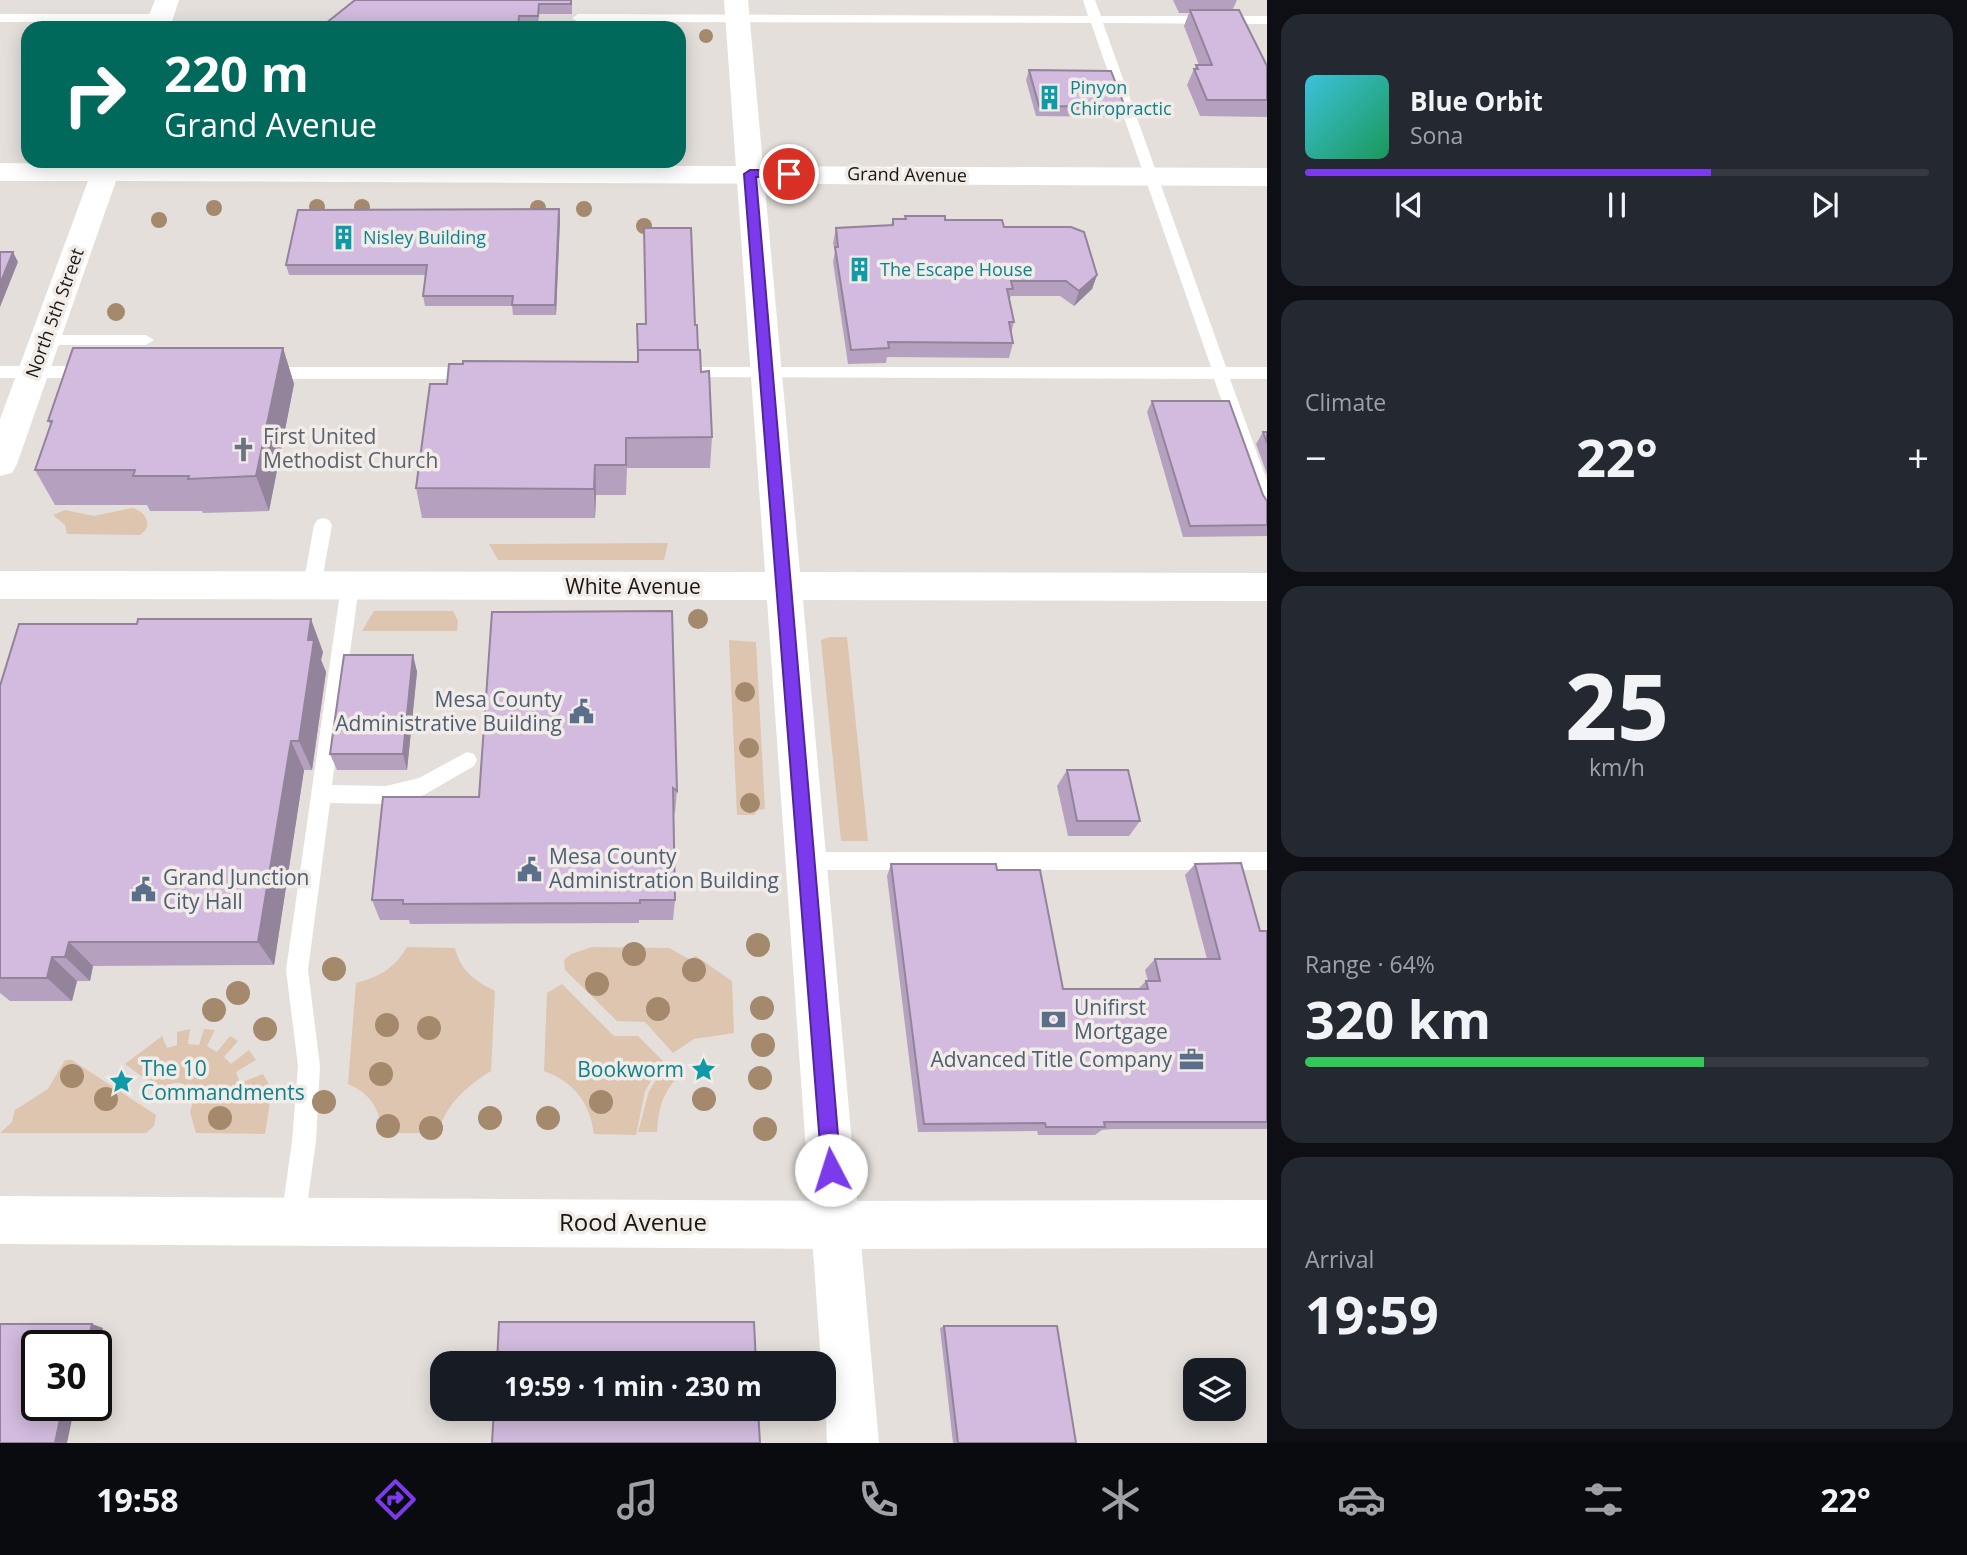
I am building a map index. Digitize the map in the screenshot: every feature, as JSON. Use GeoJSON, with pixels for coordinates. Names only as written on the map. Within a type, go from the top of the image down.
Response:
{"type":"FeatureCollection","features":[{"type":"Feature","properties":{"kind":"street"},"geometry":{"type":"LineString","coordinates":[[737,10],[853,1443]]}},
{"type":"Feature","properties":{"kind":"street","name":"Grand Avenue"},"geometry":{"type":"LineString","coordinates":[[0,172],[71,168]]}},
{"type":"Feature","properties":{"kind":"street","name":"North 5th Street"},"geometry":{"type":"LineString","coordinates":[[0,464],[106,168]]}},
{"type":"Feature","properties":{"kind":"street","name":"Grand Avenue"},"geometry":{"type":"LineString","coordinates":[[268,168],[1267,177]]}},
{"type":"Feature","properties":{"kind":"street","name":"White Avenue"},"geometry":{"type":"LineString","coordinates":[[0,585],[1267,587]]}},
{"type":"Feature","properties":{"kind":"street","name":"Rood Avenue"},"geometry":{"type":"LineString","coordinates":[[0,1220],[1267,1224]]}},
{"type":"Feature","properties":{"kind":"lane"},"geometry":{"type":"LineString","coordinates":[[1089,0],[1267,505]]}},
{"type":"Feature","properties":{"kind":"lane"},"geometry":{"type":"LineString","coordinates":[[578,18],[737,10],[1096,20],[1267,20]]}},
{"type":"Feature","properties":{"kind":"lane"},"geometry":{"type":"LineString","coordinates":[[0,18],[162,15]]}},
{"type":"Feature","properties":{"kind":"lane"},"geometry":{"type":"LineString","coordinates":[[45,340],[146,340]]}},
{"type":"Feature","properties":{"kind":"lane"},"geometry":{"type":"LineString","coordinates":[[0,372],[103,372]]}},
{"type":"Feature","properties":{"kind":"lane"},"geometry":{"type":"LineString","coordinates":[[257,373],[495,373]]}},
{"type":"Feature","properties":{"kind":"lane"},"geometry":{"type":"LineString","coordinates":[[667,373],[1267,373]]}},
{"type":"Feature","properties":{"kind":"lane"},"geometry":{"type":"LineString","coordinates":[[312,586],[323,525]]}},
{"type":"Feature","properties":{"kind":"lane"},"geometry":{"type":"LineString","coordinates":[[293,1220],[308,1106],[309,1066],[297,970],[350,586]]}},
{"type":"Feature","properties":{"kind":"lane"},"geometry":{"type":"LineString","coordinates":[[322,794],[386,795],[424,786],[467,760]]}},
{"type":"Feature","properties":{"kind":"lane"},"geometry":{"type":"LineString","coordinates":[[806,861],[1267,861]]}},
{"type":"Feature","properties":{"kind":"shaded area"},"geometry":{"type":"Polygon","coordinates":[[[132,508],[141,512],[146,519],[147,527],[140,535],[67,534],[65,525],[53,515],[65,510],[94,516],[132,508]]]}},
{"type":"Feature","properties":{"kind":"shaded area"},"geometry":{"type":"Polygon","coordinates":[[[668,543],[664,560],[498,560],[489,544],[668,543]]]}},
{"type":"Feature","properties":{"kind":"shaded area"},"geometry":{"type":"Polygon","coordinates":[[[374,611],[453,611],[458,621],[457,631],[362,631],[374,611]]]}},
{"type":"Feature","properties":{"kind":"shaded area"},"geometry":{"type":"Polygon","coordinates":[[[847,637],[868,841],[841,841],[821,640],[847,637]]]}},
{"type":"Feature","properties":{"kind":"shaded area"},"geometry":{"type":"Polygon","coordinates":[[[729,640],[756,642],[765,809],[758,810],[754,815],[737,815],[729,640]]]}},
{"type":"Feature","properties":{"kind":"shaded area"},"geometry":{"type":"Polygon","coordinates":[[[407,947],[455,948],[469,974],[495,991],[491,1071],[458,1097],[446,1113],[437,1133],[384,1133],[373,1103],[363,1092],[348,1084],[356,983],[386,971],[407,947]]]}},
{"type":"Feature","properties":{"kind":"shaded area"},"geometry":{"type":"Polygon","coordinates":[[[592,947],[669,948],[689,959],[696,956],[732,981],[734,1033],[694,1039],[673,1053],[645,1022],[617,1021],[565,970],[564,960],[571,954],[592,947]]]}},
{"type":"Feature","properties":{"kind":"shaded area"},"geometry":{"type":"Polygon","coordinates":[[[562,984],[614,1036],[638,1036],[663,1061],[645,1091],[636,1135],[594,1134],[589,1113],[579,1095],[564,1081],[544,1071],[547,993],[562,984]]]}},
{"type":"Feature","properties":{"kind":"shaded area"},"geometry":{"type":"Polygon","coordinates":[[[190,1029],[188,1044],[199,1045],[204,1029],[215,1030],[207,1046],[217,1052],[230,1036],[238,1041],[224,1057],[231,1064],[249,1050],[256,1060],[236,1072],[240,1083],[263,1074],[272,1090],[265,1134],[196,1133],[190,1112],[195,1096],[188,1087],[175,1083],[160,1090],[125,1064],[162,1036],[167,1048],[177,1045],[177,1032],[190,1029]]]}},
{"type":"Feature","properties":{"kind":"shaded area"},"geometry":{"type":"Polygon","coordinates":[[[65,1060],[72,1060],[156,1115],[154,1126],[146,1133],[0,1133],[12,1122],[15,1110],[48,1089],[65,1060]]]}},
{"type":"Feature","properties":{"kind":"shaded area"},"geometry":{"type":"Polygon","coordinates":[[[665,1066],[677,1078],[662,1103],[657,1132],[638,1132],[649,1091],[665,1066]]]}},
{"type":"Feature","properties":{"kind":"building"},"geometry":{"type":"Polygon","coordinates":[[[355,0],[571,0],[571,4],[539,4],[538,16],[519,16],[519,21],[329,21],[355,0]]]}},
{"type":"Feature","properties":{"kind":"building"},"geometry":{"type":"Polygon","coordinates":[[[1190,10],[1239,10],[1267,66],[1267,100],[1207,100],[1194,69],[1198,69],[1196,65],[1212,65],[1190,10]]]}},
{"type":"Feature","properties":{"kind":"building"},"geometry":{"type":"Polygon","coordinates":[[[1029,70],[1111,71],[1125,107],[1039,106],[1029,70]]]}},
{"type":"Feature","properties":{"kind":"building"},"geometry":{"type":"Polygon","coordinates":[[[559,209],[555,305],[512,305],[513,296],[423,296],[427,265],[286,265],[298,210],[559,209]]]}},
{"type":"Feature","properties":{"kind":"building"},"geometry":{"type":"Polygon","coordinates":[[[905,216],[945,216],[945,220],[1002,220],[1004,227],[1071,227],[1084,232],[1097,275],[1079,291],[1066,281],[1011,281],[1013,289],[1007,289],[1014,322],[1009,322],[1013,343],[888,342],[889,348],[851,350],[835,247],[838,247],[836,228],[893,225],[893,219],[906,219],[905,216]]]}},
{"type":"Feature","properties":{"kind":"building"},"geometry":{"type":"Polygon","coordinates":[[[644,228],[691,228],[698,350],[638,350],[638,354],[637,324],[646,324],[644,228]]]}},
{"type":"Feature","properties":{"kind":"building"},"geometry":{"type":"Polygon","coordinates":[[[0,252],[13,252],[0,284],[0,252]]]}},
{"type":"Feature","properties":{"kind":"building"},"geometry":{"type":"Polygon","coordinates":[[[73,348],[283,348],[256,476],[188,479],[189,476],[133,476],[135,470],[35,470],[52,421],[48,421],[73,348]]]}},
{"type":"Feature","properties":{"kind":"building"},"geometry":{"type":"Polygon","coordinates":[[[638,350],[700,350],[701,372],[709,371],[712,437],[626,438],[626,465],[595,465],[594,489],[416,488],[430,384],[447,384],[449,364],[463,364],[463,361],[638,362],[638,350]]]}},
{"type":"Feature","properties":{"kind":"building"},"geometry":{"type":"Polygon","coordinates":[[[1152,401],[1229,401],[1267,501],[1267,525],[1190,526],[1152,401]]]}},
{"type":"Feature","properties":{"kind":"building","name":"Mesa County Administrative Building"},"geometry":{"type":"Polygon","coordinates":[[[672,611],[677,791],[673,788],[675,900],[640,900],[640,903],[403,904],[403,900],[372,900],[383,797],[479,797],[492,612],[672,611]]]}},
{"type":"Feature","properties":{"kind":"building","name":"Grand Junction City Hall"},"geometry":{"type":"Polygon","coordinates":[[[138,619],[311,619],[308,640],[314,640],[299,741],[291,741],[258,942],[69,942],[65,957],[52,957],[47,978],[0,978],[0,686],[19,624],[137,624],[138,619]]]}},
{"type":"Feature","properties":{"kind":"building"},"geometry":{"type":"Polygon","coordinates":[[[344,655],[413,655],[403,754],[330,754],[344,655]]]}},
{"type":"Feature","properties":{"kind":"building"},"geometry":{"type":"Polygon","coordinates":[[[1067,770],[1128,770],[1140,821],[1077,821],[1067,770]]]}},
{"type":"Feature","properties":{"kind":"building"},"geometry":{"type":"Polygon","coordinates":[[[1241,863],[1260,931],[1267,931],[1267,1122],[1104,1122],[1105,1127],[1046,1127],[1045,1123],[924,1124],[891,864],[996,864],[997,870],[1040,870],[1063,989],[1148,989],[1146,981],[1160,981],[1155,959],[1220,959],[1195,864],[1241,863]]]}},
{"type":"Feature","properties":{"kind":"building"},"geometry":{"type":"Polygon","coordinates":[[[499,1322],[754,1322],[755,1351],[498,1351],[499,1322]]]}},
{"type":"Feature","properties":{"kind":"building"},"geometry":{"type":"Polygon","coordinates":[[[0,1324],[92,1324],[91,1330],[21,1330],[21,1421],[60,1421],[55,1443],[0,1443],[0,1324]]]}},
{"type":"Feature","properties":{"kind":"building"},"geometry":{"type":"Polygon","coordinates":[[[944,1326],[1057,1326],[1076,1443],[958,1443],[944,1326]]]}},
{"type":"Feature","properties":{"kind":"building"},"geometry":{"type":"Polygon","coordinates":[[[493,1421],[759,1421],[760,1443],[492,1443],[493,1421]]]}},
{"type":"Feature","properties":{"kind":"place","name":"Pinyon Chiropractic"},"geometry":{"type":"Point","coordinates":[1050,98]}},
{"type":"Feature","properties":{"kind":"place","name":"Nisley Building"},"geometry":{"type":"Point","coordinates":[343,238]}},
{"type":"Feature","properties":{"kind":"place","name":"The Escape House"},"geometry":{"type":"Point","coordinates":[860,270]}},
{"type":"Feature","properties":{"kind":"place","name":"First United Methodist Church"},"geometry":{"type":"Point","coordinates":[243,449]}},
{"type":"Feature","properties":{"kind":"place","name":"Mesa County Administrative Building"},"geometry":{"type":"Point","coordinates":[582,712]}},
{"type":"Feature","properties":{"kind":"place","name":"Mesa County Administration Building"},"geometry":{"type":"Point","coordinates":[529,869]}},
{"type":"Feature","properties":{"kind":"place","name":"Grand Junction City Hall"},"geometry":{"type":"Point","coordinates":[143,890]}},
{"type":"Feature","properties":{"kind":"place","name":"Unifirst Mortgage"},"geometry":{"type":"Point","coordinates":[1054,1020]}},
{"type":"Feature","properties":{"kind":"place","name":"Advanced Title Company"},"geometry":{"type":"Point","coordinates":[1192,1060]}},
{"type":"Feature","properties":{"kind":"place","name":"Bookworm"},"geometry":{"type":"Point","coordinates":[704,1070]}},
{"type":"Feature","properties":{"kind":"place","name":"The 10 Commandments"},"geometry":{"type":"Point","coordinates":[121,1081]}},
{"type":"Feature","properties":{"kind":"route"},"geometry":{"type":"LineString","coordinates":[[789,174],[750,174],[831,1170]]}}]}
